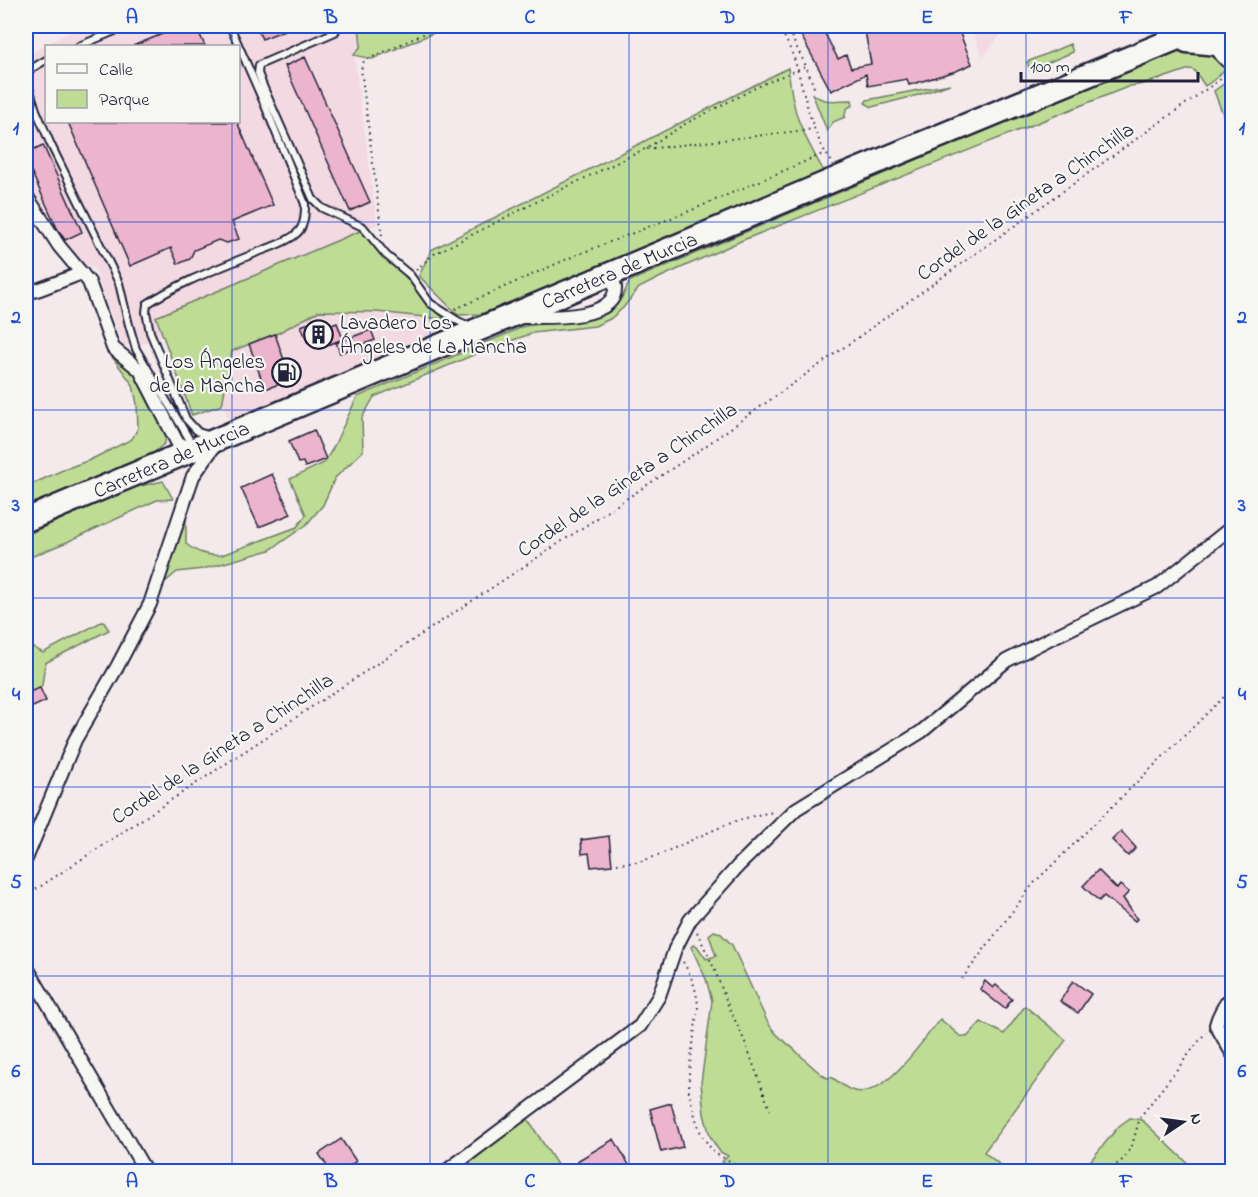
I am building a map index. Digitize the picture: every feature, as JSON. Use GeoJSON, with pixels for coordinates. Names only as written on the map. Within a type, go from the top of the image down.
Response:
{"type":"FeatureCollection","features":[{"type":"Feature","properties":{"kind":"highway","name":"Carretera de Murcia"},"geometry":{"type":"LineString","coordinates":[[26,520],[610,274],[837,165],[1187,31]]}},
{"type":"Feature","properties":{"kind":"highway"},"geometry":{"type":"LineString","coordinates":[[1187,31],[1187,41],[1224,50]]}},
{"type":"Feature","properties":{"kind":"street"},"geometry":{"type":"LineString","coordinates":[[26,195],[59,246],[89,282],[113,348],[140,370],[177,442],[193,449]]}},
{"type":"Feature","properties":{"kind":"street"},"geometry":{"type":"LineString","coordinates":[[26,293],[82,273]]}},
{"type":"Feature","properties":{"kind":"street"},"geometry":{"type":"LineString","coordinates":[[26,859],[75,740],[150,604],[193,476],[220,438]]}},
{"type":"Feature","properties":{"kind":"street"},"geometry":{"type":"LineString","coordinates":[[446,1172],[640,1026],[659,996],[675,949],[690,920],[738,866],[796,809],[921,732],[1006,661],[1157,587],[1233,527]]}},
{"type":"Feature","properties":{"kind":"street"},"geometry":{"type":"LineString","coordinates":[[26,966],[146,1172]]}},
{"type":"Feature","properties":{"kind":"street"},"geometry":{"type":"LineString","coordinates":[[1233,996],[1218,1015],[1216,1025],[1233,1053]]}},
{"type":"Feature","properties":{"kind":"lane"},"geometry":{"type":"LineString","coordinates":[[81,45],[127,26]]}},
{"type":"Feature","properties":{"kind":"lane"},"geometry":{"type":"LineString","coordinates":[[230,26],[238,45]]}},
{"type":"Feature","properties":{"kind":"lane"},"geometry":{"type":"LineString","coordinates":[[338,26],[335,32],[260,65],[258,73],[312,199],[322,208],[363,227],[386,255],[410,275],[430,303],[458,321],[478,330]]}},
{"type":"Feature","properties":{"kind":"lane"},"geometry":{"type":"LineString","coordinates":[[220,438],[198,432],[186,419],[150,332],[146,312],[147,304],[164,293],[297,234],[304,220],[305,204],[240,49]]}},
{"type":"Feature","properties":{"kind":"lane"},"geometry":{"type":"LineString","coordinates":[[45,61],[29,70],[27,81],[36,110],[119,283],[136,349],[193,449]]}},
{"type":"Feature","properties":{"kind":"path"},"geometry":{"type":"LineString","coordinates":[[386,255],[361,69],[364,61],[441,26]]}},
{"type":"Feature","properties":{"kind":"path"},"geometry":{"type":"LineString","coordinates":[[779,26],[797,69],[814,129],[825,153],[837,165]]}},
{"type":"Feature","properties":{"kind":"path"},"geometry":{"type":"LineString","coordinates":[[786,26],[815,90]]}},
{"type":"Feature","properties":{"kind":"path","name":"Cordel de la Gineta a Chinchilla"},"geometry":{"type":"LineString","coordinates":[[26,896],[697,452],[1222,78],[1224,50]]}},
{"type":"Feature","properties":{"kind":"path"},"geometry":{"type":"LineString","coordinates":[[410,275],[434,254],[645,149],[685,124],[763,84],[806,66]]}},
{"type":"Feature","properties":{"kind":"path"},"geometry":{"type":"LineString","coordinates":[[645,149],[814,129]]}},
{"type":"Feature","properties":{"kind":"path"},"geometry":{"type":"LineString","coordinates":[[446,313],[574,256],[692,210],[825,153]]}},
{"type":"Feature","properties":{"kind":"path"},"geometry":{"type":"LineString","coordinates":[[962,979],[1033,884],[1233,689]]}},
{"type":"Feature","properties":{"kind":"path"},"geometry":{"type":"LineString","coordinates":[[617,864],[642,861],[703,834],[759,814],[796,809]]}},
{"type":"Feature","properties":{"kind":"path"},"geometry":{"type":"LineString","coordinates":[[690,920],[714,968],[770,1110]]}},
{"type":"Feature","properties":{"kind":"path"},"geometry":{"type":"LineString","coordinates":[[675,949],[691,976],[697,998],[698,1007],[689,1071],[689,1094],[695,1116],[701,1134],[714,1153],[743,1168],[746,1172]]}},
{"type":"Feature","properties":{"kind":"path"},"geometry":{"type":"LineString","coordinates":[[1107,1172],[1125,1158],[1133,1143],[1140,1117],[1203,1034],[1216,1025]]}},
{"type":"Feature","properties":{"kind":"shaded area"},"geometry":{"type":"Polygon","coordinates":[[[80,26],[359,26],[361,46],[354,55],[377,224],[156,317],[162,335],[131,349],[129,345],[123,347],[94,268],[81,264],[63,241],[38,197],[26,183],[26,56],[45,45],[45,123],[240,123],[240,45],[46,45],[80,26]]]}},
{"type":"Feature","properties":{"kind":"shaded area"},"geometry":{"type":"Polygon","coordinates":[[[992,26],[1002,33],[983,57],[973,32],[992,26]]]}},
{"type":"Feature","properties":{"kind":"shaded area","name":"Los Ángeles de La Mancha"},"geometry":{"type":"Polygon","coordinates":[[[319,311],[377,312],[444,319],[452,327],[231,422],[222,405],[232,351],[319,311]]]}},
{"type":"Feature","properties":{"kind":"green space"},"geometry":{"type":"Polygon","coordinates":[[[359,26],[450,26],[372,59],[354,55],[361,46],[359,26]]]}},
{"type":"Feature","properties":{"kind":"green space"},"geometry":{"type":"Polygon","coordinates":[[[1070,44],[1073,52],[1030,70],[1027,62],[1070,44]]]}},
{"type":"Feature","properties":{"kind":"green space"},"geometry":{"type":"Polygon","coordinates":[[[1193,50],[1208,54],[1227,68],[1205,86],[1194,70],[1190,69],[1130,86],[743,240],[639,288],[623,308],[610,319],[595,326],[533,333],[485,350],[374,397],[362,418],[363,451],[335,478],[323,505],[306,525],[270,550],[203,569],[177,572],[165,582],[175,541],[186,519],[186,544],[199,552],[212,555],[222,555],[297,527],[306,515],[290,479],[324,463],[357,397],[525,326],[593,317],[609,312],[622,297],[630,281],[1161,56],[1177,51],[1193,50]]]}},
{"type":"Feature","properties":{"kind":"green space"},"geometry":{"type":"Polygon","coordinates":[[[788,68],[798,118],[826,175],[481,314],[458,315],[419,276],[431,250],[788,68]]]}},
{"type":"Feature","properties":{"kind":"green space"},"geometry":{"type":"Polygon","coordinates":[[[1232,78],[1232,138],[1214,91],[1232,78]]]}},
{"type":"Feature","properties":{"kind":"green space"},"geometry":{"type":"Polygon","coordinates":[[[950,84],[872,107],[865,103],[867,100],[950,84]]]}},
{"type":"Feature","properties":{"kind":"green space"},"geometry":{"type":"Polygon","coordinates":[[[812,93],[826,100],[852,100],[853,105],[846,110],[845,117],[833,122],[827,131],[812,93]]]}},
{"type":"Feature","properties":{"kind":"green space"},"geometry":{"type":"Polygon","coordinates":[[[360,231],[444,319],[377,312],[319,311],[278,333],[232,351],[222,405],[192,415],[156,317],[360,231]]]}},
{"type":"Feature","properties":{"kind":"green space"},"geometry":{"type":"Polygon","coordinates":[[[105,345],[140,378],[166,433],[165,443],[148,458],[26,511],[26,489],[30,485],[90,460],[132,439],[138,428],[133,385],[105,345]]]}},
{"type":"Feature","properties":{"kind":"green space"},"geometry":{"type":"Polygon","coordinates":[[[163,481],[173,499],[157,500],[26,559],[26,535],[131,488],[163,481]]]}},
{"type":"Feature","properties":{"kind":"green space"},"geometry":{"type":"Polygon","coordinates":[[[103,621],[109,630],[45,663],[42,685],[26,693],[26,643],[43,653],[103,621]]]}},
{"type":"Feature","properties":{"kind":"green space"},"geometry":{"type":"Polygon","coordinates":[[[714,931],[720,933],[732,945],[766,1019],[780,1038],[827,1078],[831,1077],[854,1091],[866,1091],[890,1077],[902,1066],[940,1019],[960,1036],[967,1037],[981,1022],[1004,1034],[1025,1006],[1066,1040],[984,1152],[1008,1171],[737,1172],[736,1169],[722,1162],[728,1156],[720,1152],[710,1136],[704,1114],[701,1083],[712,1001],[706,979],[691,947],[697,946],[706,959],[716,956],[709,935],[714,931]]]}},
{"type":"Feature","properties":{"kind":"green space"},"geometry":{"type":"Polygon","coordinates":[[[527,1118],[561,1171],[457,1172],[527,1118]]]}},
{"type":"Feature","properties":{"kind":"green space"},"geometry":{"type":"Polygon","coordinates":[[[1130,1118],[1142,1120],[1196,1171],[1082,1171],[1119,1126],[1130,1118]]]}},
{"type":"Feature","properties":{"kind":"building"},"geometry":{"type":"Polygon","coordinates":[[[182,26],[196,26],[205,45],[135,45],[182,26]]]}},
{"type":"Feature","properties":{"kind":"building"},"geometry":{"type":"Polygon","coordinates":[[[256,26],[295,26],[262,39],[256,26]]]}},
{"type":"Feature","properties":{"kind":"building"},"geometry":{"type":"Polygon","coordinates":[[[796,26],[821,26],[838,59],[846,55],[851,68],[871,64],[864,26],[957,26],[972,64],[909,85],[907,79],[868,86],[866,74],[831,91],[796,26]]]}},
{"type":"Feature","properties":{"kind":"building"},"geometry":{"type":"Polygon","coordinates":[[[305,57],[370,202],[350,211],[285,66],[305,57]]]}},
{"type":"Feature","properties":{"kind":"building"},"geometry":{"type":"Polygon","coordinates":[[[68,123],[237,123],[273,205],[232,222],[239,239],[227,243],[218,240],[194,250],[190,259],[178,264],[171,248],[130,266],[68,123]]]}},
{"type":"Feature","properties":{"kind":"building"},"geometry":{"type":"Polygon","coordinates":[[[43,145],[82,232],[65,240],[57,228],[26,160],[26,153],[43,145]]]}},
{"type":"Feature","properties":{"kind":"building","name":"Lavadero Los Ángeles de La Mancha"},"geometry":{"type":"Polygon","coordinates":[[[320,319],[323,328],[337,323],[343,339],[320,348],[317,340],[308,343],[301,326],[320,319]]]}},
{"type":"Feature","properties":{"kind":"building"},"geometry":{"type":"Polygon","coordinates":[[[371,330],[375,340],[340,353],[336,343],[371,330]]]}},
{"type":"Feature","properties":{"kind":"building"},"geometry":{"type":"Polygon","coordinates":[[[275,334],[291,380],[265,389],[249,344],[275,334]]]}},
{"type":"Feature","properties":{"kind":"building"},"geometry":{"type":"Polygon","coordinates":[[[314,430],[326,459],[305,467],[303,462],[298,463],[289,441],[314,430]]]}},
{"type":"Feature","properties":{"kind":"building"},"geometry":{"type":"Polygon","coordinates":[[[272,474],[291,514],[259,527],[241,488],[272,474]]]}},
{"type":"Feature","properties":{"kind":"building"},"geometry":{"type":"Polygon","coordinates":[[[40,688],[46,701],[26,710],[26,693],[40,688]]]}},
{"type":"Feature","properties":{"kind":"building"},"geometry":{"type":"Polygon","coordinates":[[[1121,831],[1136,848],[1128,856],[1112,840],[1121,831]]]}},
{"type":"Feature","properties":{"kind":"building"},"geometry":{"type":"Polygon","coordinates":[[[609,836],[612,865],[591,867],[589,853],[582,854],[581,840],[609,836]]]}},
{"type":"Feature","properties":{"kind":"building"},"geometry":{"type":"Polygon","coordinates":[[[1098,870],[1117,889],[1120,885],[1129,892],[1123,898],[1137,919],[1135,921],[1104,896],[1099,901],[1083,886],[1098,870]]]}},
{"type":"Feature","properties":{"kind":"building"},"geometry":{"type":"Polygon","coordinates":[[[985,981],[993,988],[996,985],[1012,999],[1005,1009],[980,989],[985,981]]]}},
{"type":"Feature","properties":{"kind":"building"},"geometry":{"type":"Polygon","coordinates":[[[1073,981],[1091,994],[1078,1013],[1060,1001],[1073,981]]]}},
{"type":"Feature","properties":{"kind":"building"},"geometry":{"type":"Polygon","coordinates":[[[671,1103],[683,1147],[661,1152],[650,1109],[671,1103]]]}},
{"type":"Feature","properties":{"kind":"building"},"geometry":{"type":"Polygon","coordinates":[[[341,1139],[356,1161],[341,1172],[331,1172],[319,1154],[341,1139]]]}},
{"type":"Feature","properties":{"kind":"building"},"geometry":{"type":"Polygon","coordinates":[[[614,1139],[629,1165],[617,1172],[583,1172],[577,1161],[614,1139]]]}},
{"type":"Feature","properties":{"kind":"place","name":"Lavadero Los Ángeles de La Mancha"},"geometry":{"type":"Point","coordinates":[319,334]}},
{"type":"Feature","properties":{"kind":"place","name":"Los Ángeles de La Mancha"},"geometry":{"type":"Point","coordinates":[286,373]}}]}
